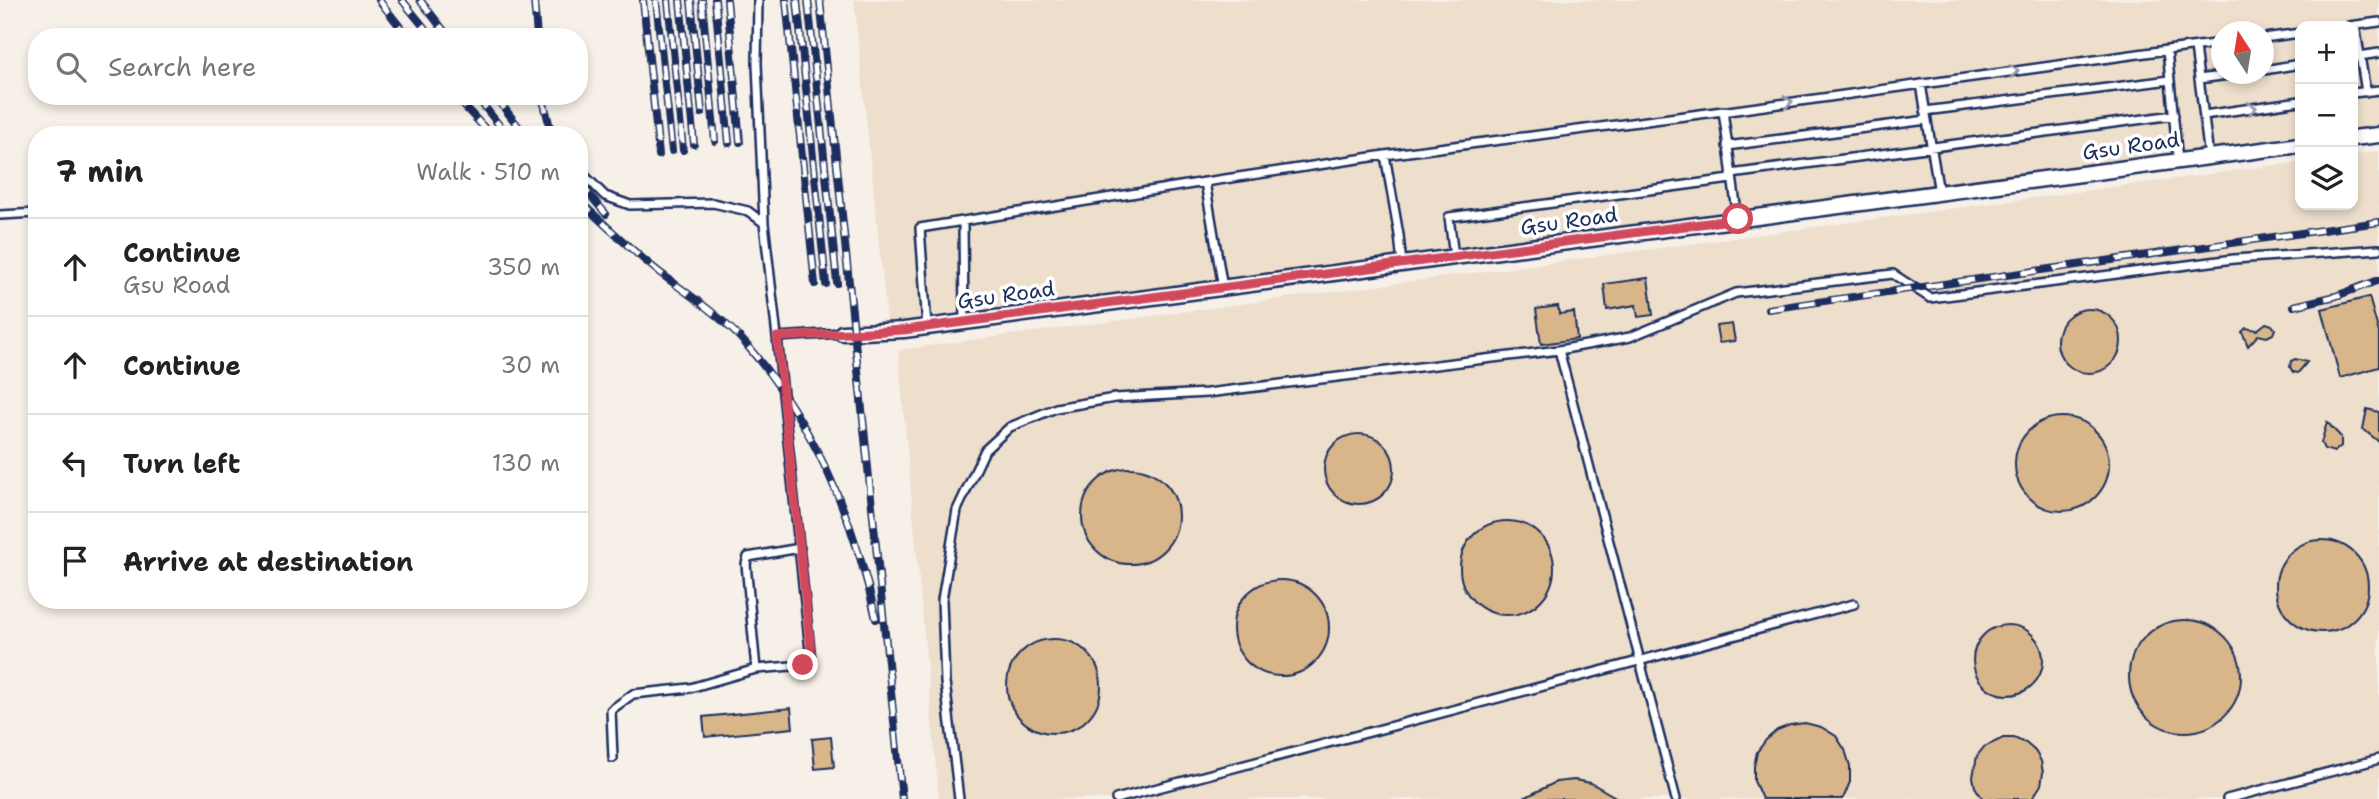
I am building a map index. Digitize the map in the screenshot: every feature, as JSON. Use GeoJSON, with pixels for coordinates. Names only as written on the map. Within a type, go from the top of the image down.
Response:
{"type":"FeatureCollection","features":[{"type":"Feature","properties":{"kind":"street"},"geometry":{"type":"LineString","coordinates":[[2358,137],[2379,135]]}},
{"type":"Feature","properties":{"kind":"street","name":"Gsu Road"},"geometry":{"type":"LineString","coordinates":[[842,333],[927,327],[2295,146]]}},
{"type":"Feature","properties":{"kind":"lane"},"geometry":{"type":"LineString","coordinates":[[613,758],[611,710],[633,694],[690,688],[756,669],[803,665],[811,660],[764,223],[757,64],[758,0]]}},
{"type":"Feature","properties":{"kind":"lane"},"geometry":{"type":"LineString","coordinates":[[2358,25],[2379,22]]}},
{"type":"Feature","properties":{"kind":"lane"},"geometry":{"type":"LineString","coordinates":[[2274,37],[2295,34]]}},
{"type":"Feature","properties":{"kind":"lane"},"geometry":{"type":"LineString","coordinates":[[927,327],[920,228],[1385,155],[2211,45]]}},
{"type":"Feature","properties":{"kind":"lane"},"geometry":{"type":"LineString","coordinates":[[2195,47],[2209,157]]}},
{"type":"Feature","properties":{"kind":"lane"},"geometry":{"type":"LineString","coordinates":[[2167,50],[2179,161]]}},
{"type":"Feature","properties":{"kind":"lane"},"geometry":{"type":"LineString","coordinates":[[2358,56],[2379,53]]}},
{"type":"Feature","properties":{"kind":"lane"},"geometry":{"type":"LineString","coordinates":[[2358,63],[2366,92]]}},
{"type":"Feature","properties":{"kind":"lane"},"geometry":{"type":"LineString","coordinates":[[2274,68],[2295,65]]}},
{"type":"Feature","properties":{"kind":"lane"},"geometry":{"type":"LineString","coordinates":[[2199,79],[2211,77]]}},
{"type":"Feature","properties":{"kind":"lane"},"geometry":{"type":"LineString","coordinates":[[1925,111],[2170,80]]}},
{"type":"Feature","properties":{"kind":"lane"},"geometry":{"type":"LineString","coordinates":[[1921,84],[1939,193]]}},
{"type":"Feature","properties":{"kind":"lane"},"geometry":{"type":"LineString","coordinates":[[2358,93],[2379,90]]}},
{"type":"Feature","properties":{"kind":"lane"},"geometry":{"type":"LineString","coordinates":[[2204,115],[2295,102]]}},
{"type":"Feature","properties":{"kind":"lane"},"geometry":{"type":"LineString","coordinates":[[1721,112],[1723,111],[1738,219]]}},
{"type":"Feature","properties":{"kind":"lane"},"geometry":{"type":"LineString","coordinates":[[1454,257],[1449,217],[2174,114]]}},
{"type":"Feature","properties":{"kind":"lane"},"geometry":{"type":"LineString","coordinates":[[1727,146],[1927,120]]}},
{"type":"Feature","properties":{"kind":"lane"},"geometry":{"type":"LineString","coordinates":[[1385,155],[1402,264]]}},
{"type":"Feature","properties":{"kind":"lane"},"geometry":{"type":"LineString","coordinates":[[588,179],[605,195],[630,205],[713,203],[748,211],[764,223]]}},
{"type":"Feature","properties":{"kind":"lane"},"geometry":{"type":"LineString","coordinates":[[1205,182],[1223,288]]}},
{"type":"Feature","properties":{"kind":"lane"},"geometry":{"type":"LineString","coordinates":[[0,215],[28,213]]}},
{"type":"Feature","properties":{"kind":"lane"},"geometry":{"type":"LineString","coordinates":[[963,221],[964,322]]}},
{"type":"Feature","properties":{"kind":"lane"},"geometry":{"type":"LineString","coordinates":[[959,799],[945,682],[942,600],[957,510],[985,450],[1010,427],[1056,408],[1115,398],[1207,393],[1559,350],[1630,337],[1736,293],[1893,274],[1930,298],[2234,259],[2379,249]]}},
{"type":"Feature","properties":{"kind":"lane"},"geometry":{"type":"LineString","coordinates":[[777,337],[842,333]]}},
{"type":"Feature","properties":{"kind":"lane"},"geometry":{"type":"LineString","coordinates":[[1559,350],[1676,799]]}},
{"type":"Feature","properties":{"kind":"lane"},"geometry":{"type":"LineString","coordinates":[[756,669],[746,564],[748,557],[800,548]]}},
{"type":"Feature","properties":{"kind":"lane"},"geometry":{"type":"LineString","coordinates":[[1116,799],[1854,604]]}},
{"type":"Feature","properties":{"kind":"lane"},"geometry":{"type":"LineString","coordinates":[[2227,799],[2379,759]]}},
{"type":"Feature","properties":{"kind":"shaded area"},"geometry":{"type":"Polygon","coordinates":[[[854,0],[2379,0],[2379,127],[2358,129],[2358,21],[2295,21],[2295,138],[887,322],[854,0]]]}},
{"type":"Feature","properties":{"kind":"shaded area"},"geometry":{"type":"Polygon","coordinates":[[[2379,151],[2379,799],[939,799],[898,350],[2295,163],[2295,210],[2358,210],[2358,154],[2379,151]]]}},
{"type":"Feature","properties":{"kind":"building"},"geometry":{"type":"Polygon","coordinates":[[[1648,278],[1653,315],[1638,317],[1636,305],[1607,310],[1604,284],[1648,278]]]}},
{"type":"Feature","properties":{"kind":"building"},"geometry":{"type":"Polygon","coordinates":[[[2369,297],[2379,333],[2379,367],[2340,378],[2322,309],[2369,297]]]}},
{"type":"Feature","properties":{"kind":"building"},"geometry":{"type":"Polygon","coordinates":[[[1558,306],[1559,314],[1574,312],[1577,339],[1541,344],[1536,309],[1558,306]]]}},
{"type":"Feature","properties":{"kind":"building"},"geometry":{"type":"Polygon","coordinates":[[[2089,309],[2107,315],[2115,323],[2121,341],[2115,359],[2107,367],[2089,373],[2071,367],[2063,359],[2057,341],[2063,323],[2071,315],[2089,309]]]}},
{"type":"Feature","properties":{"kind":"building"},"geometry":{"type":"Polygon","coordinates":[[[2266,323],[2275,329],[2273,334],[2267,337],[2258,335],[2248,346],[2242,332],[2246,328],[2257,330],[2266,323]]]}},
{"type":"Feature","properties":{"kind":"building"},"geometry":{"type":"Polygon","coordinates":[[[1732,324],[1735,341],[1719,343],[1716,326],[1732,324]]]}},
{"type":"Feature","properties":{"kind":"building"},"geometry":{"type":"Polygon","coordinates":[[[2295,359],[2307,362],[2298,373],[2293,372],[2290,367],[2291,361],[2295,359]]]}},
{"type":"Feature","properties":{"kind":"building"},"geometry":{"type":"Polygon","coordinates":[[[2367,409],[2379,412],[2379,442],[2363,429],[2367,409]]]}},
{"type":"Feature","properties":{"kind":"building"},"geometry":{"type":"Polygon","coordinates":[[[2062,417],[2080,421],[2095,431],[2105,446],[2109,464],[2105,482],[2095,497],[2080,507],[2062,511],[2044,507],[2029,497],[2019,482],[2015,464],[2019,446],[2029,431],[2044,421],[2062,417]]]}},
{"type":"Feature","properties":{"kind":"building"},"geometry":{"type":"Polygon","coordinates":[[[2327,422],[2341,437],[2341,446],[2334,452],[2324,449],[2321,443],[2327,422]]]}},
{"type":"Feature","properties":{"kind":"building"},"geometry":{"type":"Polygon","coordinates":[[[1359,434],[1384,444],[1394,469],[1384,494],[1359,504],[1334,494],[1324,469],[1334,444],[1359,434]]]}},
{"type":"Feature","properties":{"kind":"building"},"geometry":{"type":"Polygon","coordinates":[[[1130,468],[1148,472],[1164,482],[1174,498],[1178,516],[1174,534],[1164,550],[1148,560],[1130,564],[1112,560],[1096,550],[1086,534],[1082,516],[1086,498],[1096,482],[1112,472],[1130,468]]]}},
{"type":"Feature","properties":{"kind":"building"},"geometry":{"type":"Polygon","coordinates":[[[1507,521],[1525,524],[1540,535],[1551,550],[1554,568],[1551,586],[1540,601],[1525,612],[1507,615],[1489,612],[1474,601],[1463,586],[1460,568],[1463,550],[1474,535],[1489,524],[1507,521]]]}},
{"type":"Feature","properties":{"kind":"building"},"geometry":{"type":"Polygon","coordinates":[[[2322,540],[2340,543],[2355,553],[2365,568],[2368,586],[2365,604],[2355,619],[2340,629],[2322,632],[2304,629],[2289,619],[2279,604],[2276,586],[2279,568],[2289,553],[2304,543],[2322,540]]]}},
{"type":"Feature","properties":{"kind":"building"},"geometry":{"type":"Polygon","coordinates":[[[1281,580],[1299,583],[1315,594],[1326,610],[1329,628],[1326,646],[1315,662],[1299,673],[1281,676],[1263,673],[1247,662],[1236,646],[1233,628],[1236,610],[1247,594],[1263,583],[1281,580]]]}},
{"type":"Feature","properties":{"kind":"building"},"geometry":{"type":"Polygon","coordinates":[[[2185,620],[2207,624],[2225,636],[2237,654],[2241,676],[2237,698],[2225,716],[2207,728],[2185,732],[2163,728],[2145,716],[2133,698],[2129,676],[2133,654],[2145,636],[2163,624],[2185,620]]]}},
{"type":"Feature","properties":{"kind":"building"},"geometry":{"type":"Polygon","coordinates":[[[2008,625],[2033,635],[2043,660],[2033,685],[2008,695],[1983,685],[1973,660],[1983,635],[2008,625]]]}},
{"type":"Feature","properties":{"kind":"building"},"geometry":{"type":"Polygon","coordinates":[[[1054,639],[1072,643],[1087,653],[1097,668],[1101,686],[1097,704],[1087,719],[1072,729],[1054,733],[1036,729],[1021,719],[1011,704],[1007,686],[1011,668],[1021,653],[1036,643],[1054,639]]]}},
{"type":"Feature","properties":{"kind":"building"},"geometry":{"type":"Polygon","coordinates":[[[791,708],[793,728],[705,737],[703,717],[791,708]]]}},
{"type":"Feature","properties":{"kind":"building"},"geometry":{"type":"Polygon","coordinates":[[[1805,723],[1821,727],[1836,736],[1845,750],[1850,766],[1850,782],[1843,799],[1762,799],[1754,781],[1757,752],[1777,730],[1805,723]]]}},
{"type":"Feature","properties":{"kind":"building"},"geometry":{"type":"Polygon","coordinates":[[[831,737],[834,767],[815,769],[812,739],[831,737]]]}},
{"type":"Feature","properties":{"kind":"building"},"geometry":{"type":"Polygon","coordinates":[[[2003,738],[2014,738],[2026,743],[2041,761],[2041,785],[2032,799],[1983,799],[1975,787],[1973,777],[1977,756],[1984,747],[2003,738]]]}},
{"type":"Feature","properties":{"kind":"building"},"geometry":{"type":"Polygon","coordinates":[[[1574,780],[1591,783],[1619,799],[1522,799],[1556,782],[1574,780]]]}},
{"type":"Feature","properties":{"kind":"railway"},"geometry":{"type":"LineString","coordinates":[[379,0],[401,28]]}},
{"type":"Feature","properties":{"kind":"railway"},"geometry":{"type":"LineString","coordinates":[[402,0],[425,28]]}},
{"type":"Feature","properties":{"kind":"railway"},"geometry":{"type":"LineString","coordinates":[[420,0],[442,28]]}},
{"type":"Feature","properties":{"kind":"railway"},"geometry":{"type":"LineString","coordinates":[[534,0],[536,28]]}},
{"type":"Feature","properties":{"kind":"railway"},"geometry":{"type":"LineString","coordinates":[[643,0],[659,155]]}},
{"type":"Feature","properties":{"kind":"railway"},"geometry":{"type":"LineString","coordinates":[[656,0],[672,151]]}},
{"type":"Feature","properties":{"kind":"railway"},"geometry":{"type":"LineString","coordinates":[[668,0],[683,150]]}},
{"type":"Feature","properties":{"kind":"railway"},"geometry":{"type":"LineString","coordinates":[[680,0],[694,144]]}},
{"type":"Feature","properties":{"kind":"railway"},"geometry":{"type":"LineString","coordinates":[[691,0],[702,113]]}},
{"type":"Feature","properties":{"kind":"railway"},"geometry":{"type":"LineString","coordinates":[[702,0],[715,141]]}},
{"type":"Feature","properties":{"kind":"railway"},"geometry":{"type":"LineString","coordinates":[[715,0],[729,143]]}},
{"type":"Feature","properties":{"kind":"railway"},"geometry":{"type":"LineString","coordinates":[[727,0],[740,142]]}},
{"type":"Feature","properties":{"kind":"railway"},"geometry":{"type":"LineString","coordinates":[[786,0],[815,284]]}},
{"type":"Feature","properties":{"kind":"railway"},"geometry":{"type":"LineString","coordinates":[[797,0],[826,284]]}},
{"type":"Feature","properties":{"kind":"railway"},"geometry":{"type":"LineString","coordinates":[[808,0],[837,283]]}},
{"type":"Feature","properties":{"kind":"railway"},"geometry":{"type":"LineString","coordinates":[[820,0],[902,799]]}},
{"type":"Feature","properties":{"kind":"railway"},"geometry":{"type":"LineString","coordinates":[[463,105],[483,126]]}},
{"type":"Feature","properties":{"kind":"railway"},"geometry":{"type":"LineString","coordinates":[[483,105],[500,126]]}},
{"type":"Feature","properties":{"kind":"railway"},"geometry":{"type":"LineString","coordinates":[[502,105],[518,126]]}},
{"type":"Feature","properties":{"kind":"railway"},"geometry":{"type":"LineString","coordinates":[[544,105],[550,126]]}},
{"type":"Feature","properties":{"kind":"railway"},"geometry":{"type":"LineString","coordinates":[[588,193],[606,214]]}},
{"type":"Feature","properties":{"kind":"railway"},"geometry":{"type":"LineString","coordinates":[[588,209],[649,264],[726,324],[769,373],[811,438],[828,473],[856,544],[876,619]]}},
{"type":"Feature","properties":{"kind":"railway"},"geometry":{"type":"LineString","coordinates":[[1768,309],[2379,222]]}},
{"type":"Feature","properties":{"kind":"railway"},"geometry":{"type":"LineString","coordinates":[[2294,306],[2336,296],[2379,280]]}},
{"type":"Feature","properties":{"kind":"route"},"geometry":{"type":"LineString","coordinates":[[803,665],[811,660],[811,651],[777,337],[904,330],[1738,219]]}}]}
